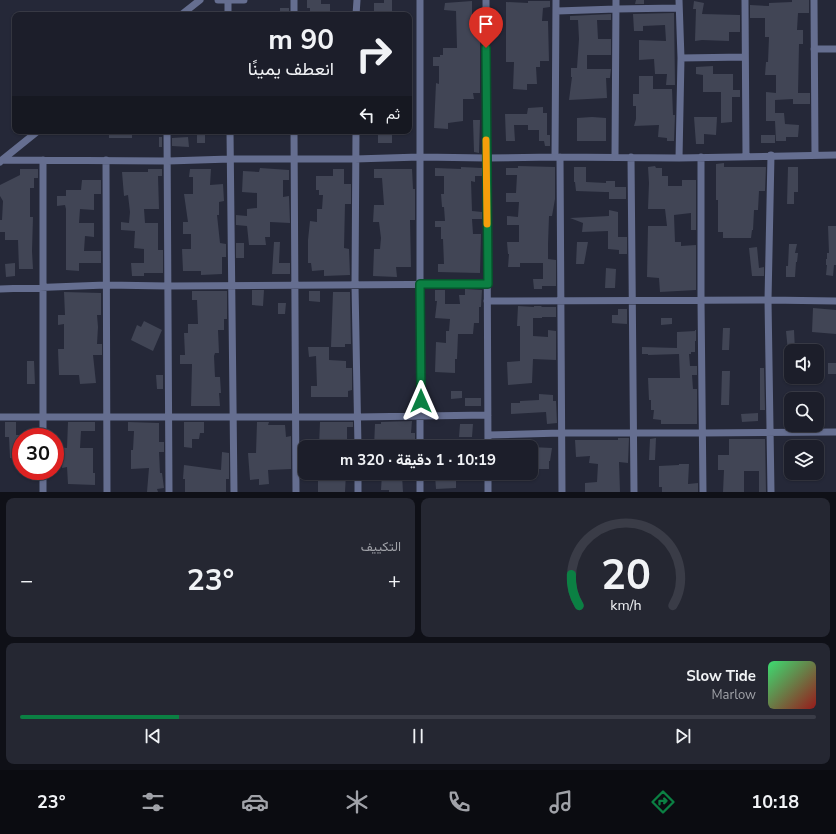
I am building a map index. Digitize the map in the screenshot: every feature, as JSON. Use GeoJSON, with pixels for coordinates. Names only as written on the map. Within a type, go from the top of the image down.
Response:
{"type":"FeatureCollection","features":[{"type":"Feature","properties":{"kind":"street"},"geometry":{"type":"LineString","coordinates":[[185,12],[200,0]]}},
{"type":"Feature","properties":{"kind":"street"},"geometry":{"type":"LineString","coordinates":[[218,0],[244,0]]}},
{"type":"Feature","properties":{"kind":"street"},"geometry":{"type":"LineString","coordinates":[[228,0],[228,12]]}},
{"type":"Feature","properties":{"kind":"street"},"geometry":{"type":"LineString","coordinates":[[294,0],[294,12]]}},
{"type":"Feature","properties":{"kind":"street"},"geometry":{"type":"LineString","coordinates":[[356,12],[357,0]]}},
{"type":"Feature","properties":{"kind":"street"},"geometry":{"type":"LineString","coordinates":[[420,0],[420,440]]}},
{"type":"Feature","properties":{"kind":"street"},"geometry":{"type":"LineString","coordinates":[[486,0],[488,440]]}},
{"type":"Feature","properties":{"kind":"street"},"geometry":{"type":"LineString","coordinates":[[556,0],[562,492]]}},
{"type":"Feature","properties":{"kind":"street"},"geometry":{"type":"LineString","coordinates":[[615,157],[616,0]]}},
{"type":"Feature","properties":{"kind":"street"},"geometry":{"type":"LineString","coordinates":[[679,0],[678,8],[681,58],[680,158]]}},
{"type":"Feature","properties":{"kind":"street"},"geometry":{"type":"LineString","coordinates":[[746,0],[746,156]]}},
{"type":"Feature","properties":{"kind":"street"},"geometry":{"type":"LineString","coordinates":[[814,0],[815,155]]}},
{"type":"Feature","properties":{"kind":"street"},"geometry":{"type":"LineString","coordinates":[[557,11],[678,8]]}},
{"type":"Feature","properties":{"kind":"street"},"geometry":{"type":"LineString","coordinates":[[814,49],[836,49]]}},
{"type":"Feature","properties":{"kind":"street"},"geometry":{"type":"LineString","coordinates":[[681,58],[745,57]]}},
{"type":"Feature","properties":{"kind":"street"},"geometry":{"type":"LineString","coordinates":[[1,161],[34,134]]}},
{"type":"Feature","properties":{"kind":"street"},"geometry":{"type":"LineString","coordinates":[[167,134],[169,492]]}},
{"type":"Feature","properties":{"kind":"street"},"geometry":{"type":"LineString","coordinates":[[230,134],[234,492]]}},
{"type":"Feature","properties":{"kind":"street"},"geometry":{"type":"LineString","coordinates":[[294,134],[296,492]]}},
{"type":"Feature","properties":{"kind":"street"},"geometry":{"type":"LineString","coordinates":[[356,134],[355,285],[358,440]]}},
{"type":"Feature","properties":{"kind":"street"},"geometry":{"type":"LineString","coordinates":[[1,161],[168,161],[420,157],[680,158],[771,155],[836,155]]}},
{"type":"Feature","properties":{"kind":"street"},"geometry":{"type":"LineString","coordinates":[[771,155],[768,300],[771,492]]}},
{"type":"Feature","properties":{"kind":"street"},"geometry":{"type":"LineString","coordinates":[[631,157],[631,301],[634,492]]}},
{"type":"Feature","properties":{"kind":"street"},"geometry":{"type":"LineString","coordinates":[[701,157],[703,492]]}},
{"type":"Feature","properties":{"kind":"street"},"geometry":{"type":"LineString","coordinates":[[43,160],[43,428]]}},
{"type":"Feature","properties":{"kind":"street"},"geometry":{"type":"LineString","coordinates":[[106,160],[107,492]]}},
{"type":"Feature","properties":{"kind":"street"},"geometry":{"type":"LineString","coordinates":[[0,289],[106,285],[488,284]]}},
{"type":"Feature","properties":{"kind":"street"},"geometry":{"type":"LineString","coordinates":[[487,301],[836,301]]}},
{"type":"Feature","properties":{"kind":"street"},"geometry":{"type":"LineString","coordinates":[[0,417],[234,418],[488,415]]}},
{"type":"Feature","properties":{"kind":"street"},"geometry":{"type":"LineString","coordinates":[[488,436],[633,432],[702,434],[836,432]]}},
{"type":"Feature","properties":{"kind":"street"},"geometry":{"type":"LineString","coordinates":[[43,480],[43,492]]}},
{"type":"Feature","properties":{"kind":"street"},"geometry":{"type":"LineString","coordinates":[[358,480],[358,492]]}},
{"type":"Feature","properties":{"kind":"street"},"geometry":{"type":"LineString","coordinates":[[420,480],[420,492]]}},
{"type":"Feature","properties":{"kind":"street"},"geometry":{"type":"LineString","coordinates":[[488,480],[488,492]]}},
{"type":"Feature","properties":{"kind":"building"},"geometry":{"type":"Polygon","coordinates":[[[307,0],[321,0],[321,4],[330,4],[330,12],[310,12],[310,8],[307,8],[307,0]]]}},
{"type":"Feature","properties":{"kind":"building"},"geometry":{"type":"Polygon","coordinates":[[[384,0],[392,0],[392,12],[374,12],[374,3],[384,3],[384,0]]]}},
{"type":"Feature","properties":{"kind":"building"},"geometry":{"type":"Polygon","coordinates":[[[636,0],[644,0],[644,4],[635,4],[636,0]]]}},
{"type":"Feature","properties":{"kind":"building"},"geometry":{"type":"Polygon","coordinates":[[[792,0],[809,0],[809,13],[798,13],[797,30],[803,30],[803,44],[799,44],[798,93],[810,93],[810,104],[793,104],[793,99],[775,100],[775,113],[784,113],[785,124],[799,125],[798,137],[786,137],[786,141],[776,141],[775,121],[766,121],[766,92],[776,93],[776,75],[765,75],[766,62],[768,62],[769,37],[765,37],[765,18],[750,18],[750,5],[769,6],[769,3],[792,2],[792,0]]]}},
{"type":"Feature","properties":{"kind":"building"},"geometry":{"type":"Polygon","coordinates":[[[472,1],[472,22],[474,22],[474,34],[480,34],[480,93],[473,93],[474,99],[463,99],[463,121],[448,123],[448,129],[434,128],[436,83],[439,84],[439,66],[433,66],[433,57],[440,57],[440,55],[443,55],[443,48],[457,48],[456,11],[444,10],[445,3],[472,1]]]}},
{"type":"Feature","properties":{"kind":"building"},"geometry":{"type":"Polygon","coordinates":[[[528,1],[550,1],[550,7],[543,8],[542,21],[548,21],[549,61],[540,61],[540,67],[536,67],[537,84],[527,84],[527,90],[513,89],[514,62],[506,62],[506,2],[528,3],[528,1]]]}},
{"type":"Feature","properties":{"kind":"building"},"geometry":{"type":"Polygon","coordinates":[[[694,1],[704,3],[702,14],[740,15],[740,32],[729,32],[729,41],[695,41],[696,9],[693,9],[694,1]]]}},
{"type":"Feature","properties":{"kind":"building"},"geometry":{"type":"Polygon","coordinates":[[[280,8],[289,8],[289,12],[280,12],[280,8]]]}},
{"type":"Feature","properties":{"kind":"building"},"geometry":{"type":"Polygon","coordinates":[[[674,13],[675,85],[666,85],[667,74],[655,74],[654,59],[639,60],[639,40],[666,41],[665,25],[643,26],[643,31],[634,31],[633,14],[674,13]]]}},
{"type":"Feature","properties":{"kind":"building"},"geometry":{"type":"Polygon","coordinates":[[[611,14],[611,20],[597,20],[598,39],[611,39],[611,55],[587,55],[587,69],[611,69],[610,78],[606,78],[607,98],[569,100],[572,77],[571,68],[577,68],[579,39],[578,20],[570,20],[570,16],[611,14]]]}},
{"type":"Feature","properties":{"kind":"building"},"geometry":{"type":"Polygon","coordinates":[[[713,66],[713,74],[733,74],[733,90],[740,90],[740,97],[732,97],[732,122],[721,123],[721,92],[703,92],[703,75],[696,74],[696,67],[713,66]]]}},
{"type":"Feature","properties":{"kind":"building"},"geometry":{"type":"Polygon","coordinates":[[[639,76],[653,76],[653,89],[672,89],[673,115],[675,115],[674,141],[667,141],[667,138],[658,137],[659,125],[634,126],[636,119],[636,106],[633,106],[633,94],[639,94],[639,76]]]}},
{"type":"Feature","properties":{"kind":"building"},"geometry":{"type":"Polygon","coordinates":[[[543,107],[543,113],[547,113],[547,135],[550,135],[550,146],[545,146],[544,141],[539,141],[539,130],[528,130],[528,125],[514,125],[515,141],[506,141],[505,114],[527,114],[528,108],[543,107]]]}},
{"type":"Feature","properties":{"kind":"building"},"geometry":{"type":"Polygon","coordinates":[[[694,117],[717,117],[716,135],[704,134],[704,144],[696,144],[694,117]]]}},
{"type":"Feature","properties":{"kind":"building"},"geometry":{"type":"Polygon","coordinates":[[[577,118],[606,118],[606,141],[577,141],[577,118]]]}},
{"type":"Feature","properties":{"kind":"building"},"geometry":{"type":"Polygon","coordinates":[[[473,120],[480,120],[479,153],[474,152],[473,120]]]}},
{"type":"Feature","properties":{"kind":"building"},"geometry":{"type":"Polygon","coordinates":[[[109,134],[132,134],[132,138],[109,138],[109,134]]]}},
{"type":"Feature","properties":{"kind":"building"},"geometry":{"type":"Polygon","coordinates":[[[197,134],[205,134],[205,143],[197,143],[197,134]]]}},
{"type":"Feature","properties":{"kind":"building"},"geometry":{"type":"Polygon","coordinates":[[[378,134],[392,134],[392,143],[378,143],[378,134]]]}},
{"type":"Feature","properties":{"kind":"building"},"geometry":{"type":"Polygon","coordinates":[[[761,135],[775,135],[775,143],[761,143],[761,135]]]}},
{"type":"Feature","properties":{"kind":"building"},"geometry":{"type":"Polygon","coordinates":[[[159,137],[162,137],[162,147],[159,147],[159,137]]]}},
{"type":"Feature","properties":{"kind":"building"},"geometry":{"type":"Polygon","coordinates":[[[188,137],[189,147],[172,146],[172,138],[188,137]]]}},
{"type":"Feature","properties":{"kind":"building"},"geometry":{"type":"Polygon","coordinates":[[[724,163],[724,167],[766,167],[765,191],[759,191],[758,210],[754,210],[751,238],[723,238],[723,232],[718,232],[716,164],[724,163]]]}},
{"type":"Feature","properties":{"kind":"building"},"geometry":{"type":"Polygon","coordinates":[[[518,166],[555,167],[555,199],[552,216],[549,216],[548,259],[556,260],[556,286],[542,286],[542,289],[534,289],[533,279],[543,279],[543,263],[520,263],[520,267],[508,267],[509,254],[507,242],[519,242],[519,225],[507,225],[507,216],[518,217],[519,202],[506,202],[506,193],[516,193],[517,175],[506,175],[506,168],[518,168],[518,166]]]}},
{"type":"Feature","properties":{"kind":"building"},"geometry":{"type":"Polygon","coordinates":[[[655,166],[656,168],[662,168],[662,176],[668,176],[668,186],[682,186],[682,180],[696,180],[696,230],[691,230],[691,213],[674,215],[675,242],[681,242],[681,246],[696,245],[696,290],[660,292],[659,278],[647,277],[648,226],[667,226],[665,209],[648,209],[648,167],[655,166]]]}},
{"type":"Feature","properties":{"kind":"building"},"geometry":{"type":"Polygon","coordinates":[[[461,167],[482,168],[482,176],[475,176],[475,182],[471,181],[472,211],[482,212],[482,219],[472,219],[473,234],[481,234],[480,273],[438,272],[438,264],[444,264],[443,239],[441,239],[441,227],[435,227],[435,221],[445,221],[441,194],[444,194],[444,176],[435,176],[435,168],[461,169],[461,167]]]}},
{"type":"Feature","properties":{"kind":"building"},"geometry":{"type":"Polygon","coordinates":[[[574,167],[586,167],[586,182],[606,183],[606,181],[615,181],[615,187],[626,187],[626,199],[609,199],[609,192],[576,191],[574,182],[574,167]]]}},
{"type":"Feature","properties":{"kind":"building"},"geometry":{"type":"Polygon","coordinates":[[[788,167],[798,167],[798,192],[794,192],[794,204],[787,204],[788,167]]]}},
{"type":"Feature","properties":{"kind":"building"},"geometry":{"type":"Polygon","coordinates":[[[260,168],[289,170],[289,180],[283,180],[283,197],[289,196],[290,223],[270,222],[270,237],[265,237],[266,245],[249,245],[247,226],[236,225],[236,215],[247,216],[247,209],[257,208],[257,193],[242,192],[243,171],[259,172],[260,168]]]}},
{"type":"Feature","properties":{"kind":"building"},"geometry":{"type":"Polygon","coordinates":[[[20,169],[38,169],[38,178],[34,178],[34,188],[30,188],[30,217],[33,217],[33,269],[19,269],[18,240],[5,240],[5,232],[0,232],[3,201],[0,196],[0,185],[20,175],[20,169]]]}},
{"type":"Feature","properties":{"kind":"building"},"geometry":{"type":"Polygon","coordinates":[[[148,169],[162,169],[162,176],[158,176],[159,209],[144,209],[145,223],[158,223],[158,250],[163,250],[163,273],[144,273],[144,276],[132,276],[131,263],[144,263],[144,249],[134,248],[135,231],[121,230],[121,222],[129,223],[130,212],[128,195],[124,196],[122,172],[148,172],[148,169]]]}},
{"type":"Feature","properties":{"kind":"building"},"geometry":{"type":"Polygon","coordinates":[[[190,169],[211,169],[210,185],[223,184],[224,201],[219,202],[219,215],[217,215],[220,243],[226,244],[226,257],[222,257],[222,274],[201,275],[201,271],[183,271],[182,249],[191,249],[191,234],[183,234],[183,222],[188,222],[184,194],[193,194],[193,177],[189,177],[190,169]]]}},
{"type":"Feature","properties":{"kind":"building"},"geometry":{"type":"Polygon","coordinates":[[[333,169],[344,169],[344,184],[351,184],[351,204],[345,204],[344,248],[349,249],[350,275],[324,276],[324,270],[312,271],[311,263],[308,263],[308,240],[310,221],[317,222],[317,209],[322,209],[323,195],[319,195],[319,190],[316,190],[316,176],[333,176],[333,169]]]}},
{"type":"Feature","properties":{"kind":"building"},"geometry":{"type":"Polygon","coordinates":[[[374,169],[412,169],[413,189],[415,189],[415,220],[410,220],[411,267],[396,267],[397,277],[373,276],[374,249],[380,249],[381,238],[379,222],[373,222],[374,205],[384,205],[382,178],[374,178],[374,169]]]}},
{"type":"Feature","properties":{"kind":"building"},"geometry":{"type":"Polygon","coordinates":[[[82,180],[101,180],[101,194],[94,194],[94,210],[80,209],[79,223],[94,223],[94,237],[85,236],[84,251],[101,251],[101,263],[79,263],[79,271],[66,270],[66,209],[65,205],[57,206],[57,196],[66,196],[66,190],[81,190],[82,180]]]}},
{"type":"Feature","properties":{"kind":"building"},"geometry":{"type":"Polygon","coordinates":[[[609,210],[618,212],[618,237],[627,237],[627,254],[619,254],[619,250],[608,249],[608,231],[582,232],[583,223],[570,218],[609,216],[609,210]]]}},
{"type":"Feature","properties":{"kind":"building"},"geometry":{"type":"Polygon","coordinates":[[[828,226],[836,226],[836,265],[834,265],[833,276],[826,275],[826,259],[827,253],[829,253],[828,226]]]}},
{"type":"Feature","properties":{"kind":"building"},"geometry":{"type":"Polygon","coordinates":[[[274,242],[280,242],[279,263],[290,263],[290,274],[272,274],[274,242]]]}},
{"type":"Feature","properties":{"kind":"building"},"geometry":{"type":"Polygon","coordinates":[[[577,242],[588,242],[584,264],[576,264],[577,242]]]}},
{"type":"Feature","properties":{"kind":"building"},"geometry":{"type":"Polygon","coordinates":[[[236,243],[244,243],[244,258],[236,258],[236,243]]]}},
{"type":"Feature","properties":{"kind":"building"},"geometry":{"type":"Polygon","coordinates":[[[789,244],[797,244],[795,253],[798,253],[795,277],[786,277],[789,244]]]}},
{"type":"Feature","properties":{"kind":"building"},"geometry":{"type":"Polygon","coordinates":[[[757,247],[759,268],[764,267],[764,276],[752,276],[749,248],[757,247]]]}},
{"type":"Feature","properties":{"kind":"building"},"geometry":{"type":"Polygon","coordinates":[[[15,263],[15,276],[6,277],[5,264],[15,263]]]}},
{"type":"Feature","properties":{"kind":"building"},"geometry":{"type":"Polygon","coordinates":[[[606,268],[616,269],[615,288],[605,288],[606,268]]]}},
{"type":"Feature","properties":{"kind":"building"},"geometry":{"type":"Polygon","coordinates":[[[465,289],[482,290],[481,307],[479,307],[479,323],[474,323],[473,334],[458,334],[455,373],[435,372],[436,342],[446,343],[446,331],[449,331],[450,319],[435,318],[437,301],[435,301],[435,290],[445,290],[445,304],[460,304],[459,295],[465,295],[465,289]]]}},
{"type":"Feature","properties":{"kind":"building"},"geometry":{"type":"Polygon","coordinates":[[[252,290],[264,290],[263,306],[252,305],[252,290]]]}},
{"type":"Feature","properties":{"kind":"building"},"geometry":{"type":"Polygon","coordinates":[[[192,291],[227,291],[227,319],[224,319],[224,330],[218,330],[219,353],[215,353],[214,356],[215,377],[220,377],[220,406],[191,406],[192,364],[180,364],[180,355],[185,355],[184,333],[188,333],[188,324],[198,324],[197,300],[192,300],[192,291]]]}},
{"type":"Feature","properties":{"kind":"building"},"geometry":{"type":"Polygon","coordinates":[[[309,291],[320,291],[320,302],[309,301],[309,291]]]}},
{"type":"Feature","properties":{"kind":"building"},"geometry":{"type":"Polygon","coordinates":[[[64,292],[101,293],[101,315],[97,315],[97,344],[102,344],[102,355],[93,355],[96,383],[80,384],[79,375],[59,375],[58,349],[64,349],[64,324],[58,325],[58,315],[65,315],[64,292]]]}},
{"type":"Feature","properties":{"kind":"building"},"geometry":{"type":"Polygon","coordinates":[[[333,292],[350,292],[351,344],[345,344],[345,347],[331,347],[333,292]]]}},
{"type":"Feature","properties":{"kind":"building"},"geometry":{"type":"Polygon","coordinates":[[[278,303],[286,303],[285,314],[278,314],[278,303]]]}},
{"type":"Feature","properties":{"kind":"building"},"geometry":{"type":"Polygon","coordinates":[[[518,306],[556,307],[556,317],[533,318],[533,336],[548,337],[548,330],[556,331],[556,360],[533,359],[532,383],[508,385],[507,362],[520,361],[520,326],[517,326],[518,306]]]}},
{"type":"Feature","properties":{"kind":"building"},"geometry":{"type":"Polygon","coordinates":[[[813,308],[836,310],[836,334],[812,332],[813,308]]]}},
{"type":"Feature","properties":{"kind":"building"},"geometry":{"type":"Polygon","coordinates":[[[618,309],[627,309],[627,324],[612,323],[612,315],[618,315],[618,309]]]}},
{"type":"Feature","properties":{"kind":"building"},"geometry":{"type":"Polygon","coordinates":[[[661,318],[672,318],[672,324],[661,325],[661,318]]]}},
{"type":"Feature","properties":{"kind":"building"},"geometry":{"type":"Polygon","coordinates":[[[144,321],[162,330],[153,351],[131,340],[137,325],[141,327],[144,321]]]}},
{"type":"Feature","properties":{"kind":"building"},"geometry":{"type":"Polygon","coordinates":[[[723,328],[730,328],[729,350],[722,350],[723,328]]]}},
{"type":"Feature","properties":{"kind":"building"},"geometry":{"type":"Polygon","coordinates":[[[695,330],[695,352],[691,352],[691,354],[689,354],[690,366],[697,366],[697,375],[692,375],[693,389],[697,389],[697,424],[661,424],[661,420],[653,419],[654,410],[651,410],[651,400],[649,400],[648,378],[680,378],[679,354],[642,354],[642,347],[677,348],[677,332],[695,330]]]}},
{"type":"Feature","properties":{"kind":"building"},"geometry":{"type":"Polygon","coordinates":[[[794,330],[795,344],[787,344],[786,331],[794,330]]]}},
{"type":"Feature","properties":{"kind":"building"},"geometry":{"type":"Polygon","coordinates":[[[308,347],[329,347],[329,360],[346,361],[346,368],[352,368],[352,390],[348,391],[348,397],[311,397],[311,386],[317,386],[316,356],[309,357],[308,347]]]}},
{"type":"Feature","properties":{"kind":"building"},"geometry":{"type":"Polygon","coordinates":[[[27,361],[34,361],[35,384],[27,384],[27,361]]]}},
{"type":"Feature","properties":{"kind":"building"},"geometry":{"type":"Polygon","coordinates":[[[828,363],[836,363],[836,374],[828,374],[828,363]]]}},
{"type":"Feature","properties":{"kind":"building"},"geometry":{"type":"Polygon","coordinates":[[[760,368],[764,368],[765,410],[760,410],[760,368]]]}},
{"type":"Feature","properties":{"kind":"building"},"geometry":{"type":"Polygon","coordinates":[[[722,371],[730,371],[729,405],[721,405],[722,371]]]}},
{"type":"Feature","properties":{"kind":"building"},"geometry":{"type":"Polygon","coordinates":[[[156,375],[163,375],[163,389],[157,389],[156,375]]]}},
{"type":"Feature","properties":{"kind":"building"},"geometry":{"type":"Polygon","coordinates":[[[451,391],[462,391],[462,398],[451,399],[451,391]]]}},
{"type":"Feature","properties":{"kind":"building"},"geometry":{"type":"Polygon","coordinates":[[[539,394],[553,395],[553,401],[556,401],[557,423],[547,424],[546,412],[511,414],[511,403],[539,400],[539,394]]]}},
{"type":"Feature","properties":{"kind":"building"},"geometry":{"type":"Polygon","coordinates":[[[465,398],[481,398],[481,406],[465,406],[465,398]]]}},
{"type":"Feature","properties":{"kind":"building"},"geometry":{"type":"Polygon","coordinates":[[[758,413],[758,421],[742,422],[741,414],[758,413]]]}},
{"type":"Feature","properties":{"kind":"building"},"geometry":{"type":"Polygon","coordinates":[[[412,421],[411,433],[415,433],[415,440],[374,440],[375,424],[381,424],[381,422],[412,421]]]}},
{"type":"Feature","properties":{"kind":"building"},"geometry":{"type":"Polygon","coordinates":[[[5,422],[16,422],[16,428],[12,428],[12,458],[10,458],[9,437],[5,437],[5,422]]]}},
{"type":"Feature","properties":{"kind":"building"},"geometry":{"type":"Polygon","coordinates":[[[68,422],[95,422],[95,431],[81,431],[80,448],[93,448],[93,473],[95,473],[95,485],[68,484],[67,467],[64,468],[64,448],[67,448],[68,422]]]}},
{"type":"Feature","properties":{"kind":"building"},"geometry":{"type":"Polygon","coordinates":[[[128,422],[159,423],[159,442],[164,442],[164,452],[159,452],[160,473],[162,473],[164,488],[157,489],[158,492],[147,492],[149,468],[131,469],[131,450],[133,450],[134,431],[128,431],[128,422]]]}},
{"type":"Feature","properties":{"kind":"building"},"geometry":{"type":"Polygon","coordinates":[[[184,422],[204,422],[204,433],[200,433],[199,439],[192,439],[192,448],[184,447],[184,422]]]}},
{"type":"Feature","properties":{"kind":"building"},"geometry":{"type":"Polygon","coordinates":[[[257,422],[269,422],[268,425],[285,425],[286,437],[291,436],[291,469],[268,470],[269,484],[259,485],[259,479],[250,480],[248,453],[256,453],[257,422]]]}},
{"type":"Feature","properties":{"kind":"building"},"geometry":{"type":"Polygon","coordinates":[[[320,422],[353,422],[353,427],[347,427],[347,440],[319,440],[320,422]]]}},
{"type":"Feature","properties":{"kind":"building"},"geometry":{"type":"Polygon","coordinates":[[[460,424],[473,424],[472,437],[459,437],[460,424]]]}},
{"type":"Feature","properties":{"kind":"building"},"geometry":{"type":"Polygon","coordinates":[[[618,438],[629,438],[628,463],[619,462],[620,492],[585,492],[585,483],[597,482],[598,464],[589,463],[590,456],[576,457],[575,440],[618,440],[618,438]]]}},
{"type":"Feature","properties":{"kind":"building"},"geometry":{"type":"Polygon","coordinates":[[[656,438],[655,460],[649,460],[650,439],[656,438]]]}},
{"type":"Feature","properties":{"kind":"building"},"geometry":{"type":"Polygon","coordinates":[[[729,439],[765,439],[766,492],[759,492],[759,471],[744,471],[744,492],[723,492],[724,470],[718,470],[718,455],[729,455],[729,439]]]}},
{"type":"Feature","properties":{"kind":"building"},"geometry":{"type":"Polygon","coordinates":[[[538,447],[552,448],[549,469],[538,469],[538,447]]]}},
{"type":"Feature","properties":{"kind":"building"},"geometry":{"type":"Polygon","coordinates":[[[222,452],[229,453],[229,479],[226,479],[226,492],[185,492],[185,479],[183,479],[184,465],[221,470],[222,452]]]}},
{"type":"Feature","properties":{"kind":"building"},"geometry":{"type":"Polygon","coordinates":[[[689,464],[688,484],[698,483],[698,492],[662,492],[662,487],[659,487],[659,466],[689,464]]]}},
{"type":"Feature","properties":{"kind":"building"},"geometry":{"type":"Polygon","coordinates":[[[346,480],[345,492],[318,492],[318,481],[346,480]]]}},
{"type":"Feature","properties":{"kind":"building"},"geometry":{"type":"Polygon","coordinates":[[[382,480],[402,480],[403,492],[389,492],[389,490],[381,490],[382,480]]]}},
{"type":"Feature","properties":{"kind":"building"},"geometry":{"type":"Polygon","coordinates":[[[435,480],[456,480],[456,488],[436,489],[435,480]]]}},
{"type":"Feature","properties":{"kind":"slow traffic"},"geometry":{"type":"LineString","coordinates":[[486,140],[487,224]]}},
{"type":"Feature","properties":{"kind":"route"},"geometry":{"type":"LineString","coordinates":[[421,401],[420,284],[488,284],[486,48]]}}]}
